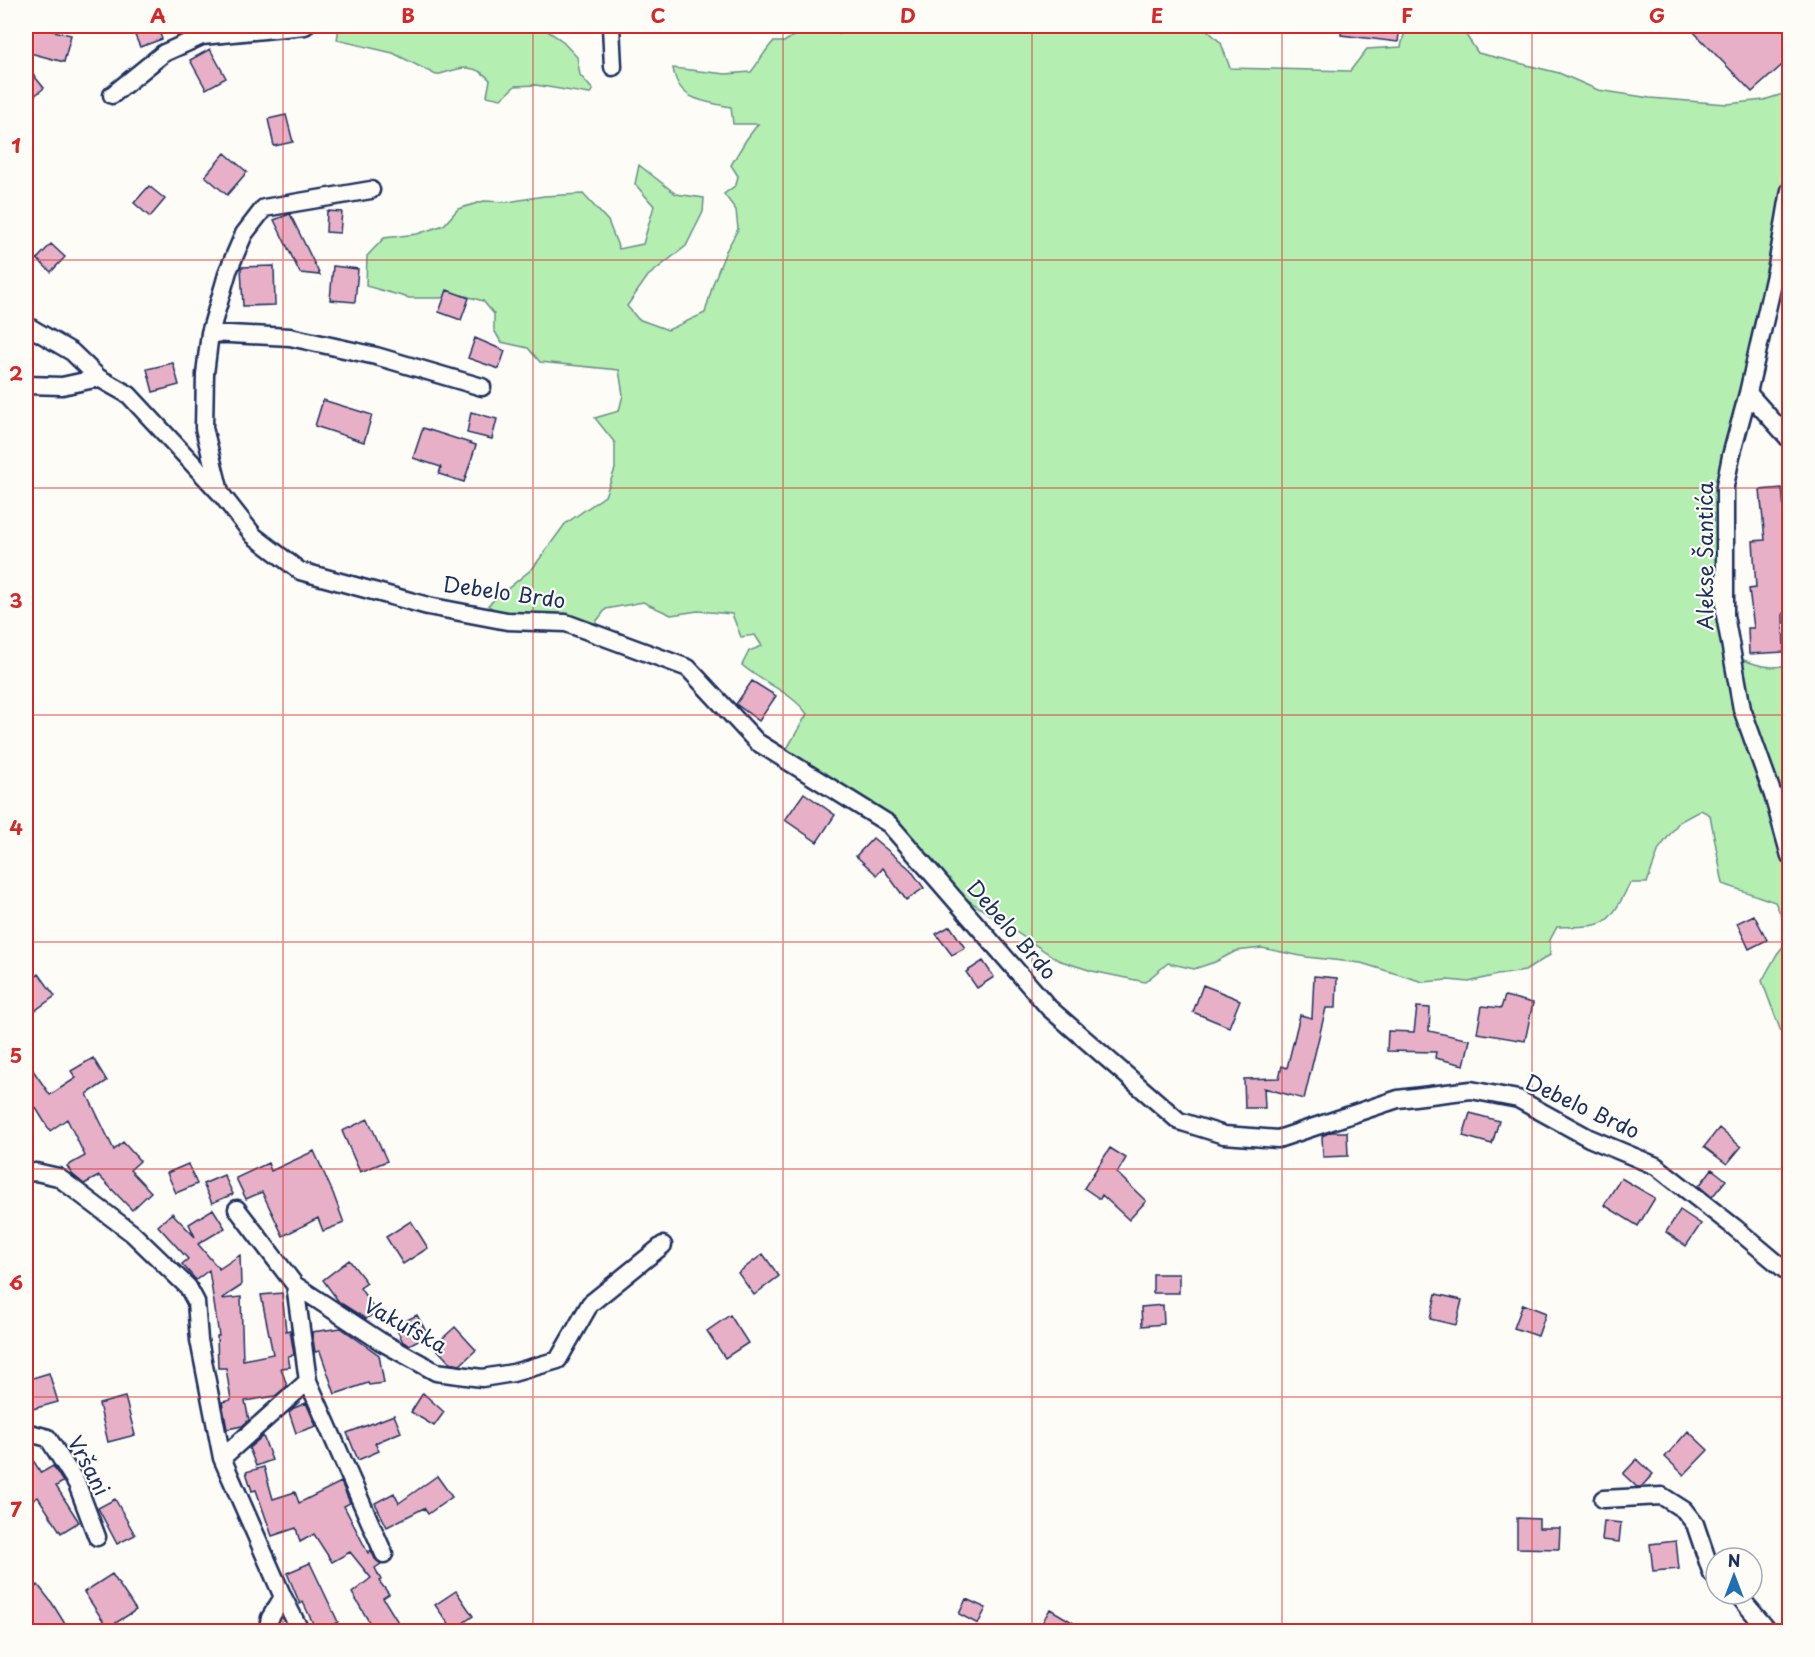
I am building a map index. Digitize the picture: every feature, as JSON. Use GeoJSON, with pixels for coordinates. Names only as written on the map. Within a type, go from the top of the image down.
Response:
{"type":"FeatureCollection","features":[{"type":"Feature","properties":{"kind":"street"},"geometry":{"type":"LineString","coordinates":[[112,95],[164,54],[202,36],[305,26]]}},
{"type":"Feature","properties":{"kind":"street"},"geometry":{"type":"LineString","coordinates":[[611,26],[613,67]]}},
{"type":"Feature","properties":{"kind":"street","name":"Debelo Brdo"},"geometry":{"type":"LineString","coordinates":[[221,494],[204,428],[205,374],[210,333],[228,271],[244,234],[264,208],[371,190]]}},
{"type":"Feature","properties":{"kind":"street","name":"Alekse Šantića"},"geometry":{"type":"LineString","coordinates":[[1790,190],[1777,267],[1725,486],[1725,615],[1742,709],[1773,795],[1790,856]]}},
{"type":"Feature","properties":{"kind":"street","name":"Debelo Brdo"},"geometry":{"type":"LineString","coordinates":[[26,325],[72,352],[99,378],[129,395],[221,494],[254,536],[300,571],[428,606],[507,621],[566,622],[687,668],[757,742],[889,824],[1049,1008],[1179,1121],[1224,1136],[1278,1139],[1398,1099],[1471,1090],[1518,1099],[1589,1138],[1656,1166],[1790,1274]]}},
{"type":"Feature","properties":{"kind":"street"},"geometry":{"type":"LineString","coordinates":[[210,333],[290,337],[376,356],[482,387]]}},
{"type":"Feature","properties":{"kind":"street"},"geometry":{"type":"LineString","coordinates":[[26,385],[62,386],[99,378]]}},
{"type":"Feature","properties":{"kind":"street"},"geometry":{"type":"LineString","coordinates":[[1748,393],[1790,440]]}},
{"type":"Feature","properties":{"kind":"street"},"geometry":{"type":"LineString","coordinates":[[26,1173],[36,1172],[58,1177],[132,1233],[188,1287],[196,1302],[199,1340],[222,1458],[283,1597],[301,1632]]}},
{"type":"Feature","properties":{"kind":"street","name":"Vakufska"},"geometry":{"type":"LineString","coordinates":[[237,1209],[295,1285],[380,1341],[436,1372],[482,1378],[513,1373],[558,1360],[590,1304],[663,1245]]}},
{"type":"Feature","properties":{"kind":"street","name":"Vakufska"},"geometry":{"type":"LineString","coordinates":[[295,1285],[308,1380],[384,1554]]}},
{"type":"Feature","properties":{"kind":"street"},"geometry":{"type":"LineString","coordinates":[[222,1458],[308,1380]]}},
{"type":"Feature","properties":{"kind":"street","name":"Vršani"},"geometry":{"type":"LineString","coordinates":[[26,1432],[48,1438],[77,1484],[97,1537]]}},
{"type":"Feature","properties":{"kind":"street"},"geometry":{"type":"LineString","coordinates":[[1603,1498],[1662,1496],[1684,1510],[1695,1524],[1704,1550]]}},
{"type":"Feature","properties":{"kind":"street"},"geometry":{"type":"LineString","coordinates":[[267,1632],[270,1618],[283,1597]]}},
{"type":"Feature","properties":{"kind":"street"},"geometry":{"type":"LineString","coordinates":[[1747,1606],[1767,1631]]}},
{"type":"Feature","properties":{"kind":"green space"},"geometry":{"type":"Polygon","coordinates":[[[339,26],[540,26],[560,39],[577,57],[580,75],[593,90],[589,94],[536,85],[515,86],[501,99],[487,96],[490,80],[478,70],[465,68],[436,75],[393,53],[337,40],[339,26]]]}},
{"type":"Feature","properties":{"kind":"green space"},"geometry":{"type":"Polygon","coordinates":[[[797,26],[832,26],[839,34],[848,29],[868,31],[869,26],[1203,26],[1221,43],[1230,68],[1350,71],[1367,49],[1401,47],[1406,26],[1460,26],[1478,53],[1559,73],[1598,90],[1650,98],[1727,104],[1764,100],[1789,92],[1789,190],[1731,456],[1725,614],[1736,657],[1769,667],[1789,664],[1789,932],[1775,902],[1723,884],[1710,815],[1701,810],[1679,822],[1659,849],[1647,883],[1630,883],[1610,917],[1596,925],[1557,927],[1550,940],[1550,955],[1525,971],[1469,982],[1448,980],[1423,982],[1361,963],[1306,957],[1262,948],[1236,951],[1215,962],[1194,969],[1168,963],[1145,982],[1092,971],[1058,960],[950,888],[873,820],[785,752],[807,714],[801,706],[742,665],[749,651],[762,646],[755,635],[741,637],[732,614],[698,611],[671,615],[643,602],[606,609],[589,631],[507,621],[488,605],[533,568],[565,524],[605,496],[615,469],[615,443],[595,418],[619,411],[623,395],[619,370],[540,362],[528,348],[501,342],[494,330],[494,314],[483,301],[462,295],[409,298],[366,286],[367,256],[384,238],[417,234],[444,225],[458,209],[484,201],[508,202],[544,196],[583,194],[608,221],[619,249],[643,244],[654,206],[635,184],[639,165],[676,194],[704,198],[703,212],[686,246],[648,276],[627,306],[638,319],[668,330],[705,313],[713,284],[726,251],[738,229],[736,210],[724,194],[736,185],[738,176],[731,165],[758,124],[733,124],[731,107],[693,98],[680,87],[673,68],[726,74],[751,72],[773,42],[784,42],[798,33],[797,26]]]}},
{"type":"Feature","properties":{"kind":"green space"},"geometry":{"type":"Polygon","coordinates":[[[1789,939],[1789,1053],[1762,981],[1777,954],[1789,939]]]}},
{"type":"Feature","properties":{"kind":"building"},"geometry":{"type":"Polygon","coordinates":[[[32,26],[71,35],[64,62],[26,52],[32,26]]]}},
{"type":"Feature","properties":{"kind":"building"},"geometry":{"type":"Polygon","coordinates":[[[131,26],[157,26],[162,39],[140,47],[131,26]]]}},
{"type":"Feature","properties":{"kind":"building"},"geometry":{"type":"Polygon","coordinates":[[[1341,26],[1400,26],[1398,42],[1341,35],[1341,26]]]}},
{"type":"Feature","properties":{"kind":"building"},"geometry":{"type":"Polygon","coordinates":[[[1688,26],[1790,26],[1790,58],[1752,92],[1688,26]]]}},
{"type":"Feature","properties":{"kind":"building"},"geometry":{"type":"Polygon","coordinates":[[[210,49],[226,78],[206,89],[190,60],[210,49]]]}},
{"type":"Feature","properties":{"kind":"building"},"geometry":{"type":"Polygon","coordinates":[[[26,66],[44,88],[26,103],[26,66]]]}},
{"type":"Feature","properties":{"kind":"building"},"geometry":{"type":"Polygon","coordinates":[[[286,115],[293,142],[274,146],[268,119],[286,115]]]}},
{"type":"Feature","properties":{"kind":"building"},"geometry":{"type":"Polygon","coordinates":[[[225,153],[247,172],[227,195],[205,176],[225,153]]]}},
{"type":"Feature","properties":{"kind":"building"},"geometry":{"type":"Polygon","coordinates":[[[149,186],[165,199],[150,217],[134,203],[149,186]]]}},
{"type":"Feature","properties":{"kind":"building"},"geometry":{"type":"Polygon","coordinates":[[[327,211],[342,212],[340,233],[326,232],[327,211]]]}},
{"type":"Feature","properties":{"kind":"building"},"geometry":{"type":"Polygon","coordinates":[[[290,214],[320,275],[300,273],[274,220],[290,214]]]}},
{"type":"Feature","properties":{"kind":"building"},"geometry":{"type":"Polygon","coordinates":[[[51,244],[65,257],[51,272],[37,259],[51,244]]]}},
{"type":"Feature","properties":{"kind":"building"},"geometry":{"type":"Polygon","coordinates":[[[274,266],[275,305],[243,306],[241,267],[274,266]]]}},
{"type":"Feature","properties":{"kind":"building"},"geometry":{"type":"Polygon","coordinates":[[[333,266],[358,269],[355,302],[330,300],[333,266]]]}},
{"type":"Feature","properties":{"kind":"building"},"geometry":{"type":"Polygon","coordinates":[[[447,290],[469,298],[461,320],[439,312],[447,290]]]}},
{"type":"Feature","properties":{"kind":"building"},"geometry":{"type":"Polygon","coordinates":[[[475,338],[505,351],[499,369],[468,358],[475,338]]]}},
{"type":"Feature","properties":{"kind":"building"},"geometry":{"type":"Polygon","coordinates":[[[173,363],[179,385],[153,392],[147,369],[173,363]]]}},
{"type":"Feature","properties":{"kind":"building"},"geometry":{"type":"Polygon","coordinates":[[[323,400],[372,415],[364,442],[315,426],[323,400]]]}},
{"type":"Feature","properties":{"kind":"building"},"geometry":{"type":"Polygon","coordinates":[[[471,412],[497,419],[492,439],[467,433],[471,412]]]}},
{"type":"Feature","properties":{"kind":"building"},"geometry":{"type":"Polygon","coordinates":[[[423,428],[476,445],[464,482],[439,474],[441,467],[413,458],[423,428]]]}},
{"type":"Feature","properties":{"kind":"building"},"geometry":{"type":"Polygon","coordinates":[[[1782,488],[1787,539],[1790,539],[1790,573],[1783,573],[1788,612],[1783,613],[1784,652],[1749,654],[1748,628],[1754,628],[1749,589],[1756,588],[1753,541],[1765,540],[1760,490],[1782,488]]]}},
{"type":"Feature","properties":{"kind":"building"},"geometry":{"type":"Polygon","coordinates":[[[752,681],[776,696],[759,721],[736,704],[752,681]]]}},
{"type":"Feature","properties":{"kind":"building"},"geometry":{"type":"Polygon","coordinates":[[[804,793],[835,815],[817,842],[785,820],[804,793]]]}},
{"type":"Feature","properties":{"kind":"building"},"geometry":{"type":"Polygon","coordinates":[[[873,838],[910,869],[924,888],[906,900],[883,868],[877,875],[856,856],[873,838]]]}},
{"type":"Feature","properties":{"kind":"building"},"geometry":{"type":"Polygon","coordinates":[[[1754,915],[1767,940],[1749,949],[1737,923],[1754,915]]]}},
{"type":"Feature","properties":{"kind":"building"},"geometry":{"type":"Polygon","coordinates":[[[950,926],[965,948],[952,955],[936,934],[950,926]]]}},
{"type":"Feature","properties":{"kind":"building"},"geometry":{"type":"Polygon","coordinates":[[[983,961],[994,977],[977,988],[966,972],[983,961]]]}},
{"type":"Feature","properties":{"kind":"building"},"geometry":{"type":"Polygon","coordinates":[[[39,974],[55,996],[26,1017],[26,984],[39,974]]]}},
{"type":"Feature","properties":{"kind":"building"},"geometry":{"type":"Polygon","coordinates":[[[1314,976],[1337,978],[1336,1008],[1326,1008],[1304,1099],[1264,1088],[1265,1108],[1245,1108],[1244,1079],[1279,1078],[1282,1066],[1287,1068],[1300,1015],[1312,1018],[1314,976]]]}},
{"type":"Feature","properties":{"kind":"building"},"geometry":{"type":"Polygon","coordinates":[[[1203,985],[1240,1000],[1229,1027],[1193,1012],[1203,985]]]}},
{"type":"Feature","properties":{"kind":"building"},"geometry":{"type":"Polygon","coordinates":[[[1505,996],[1533,1003],[1525,1041],[1477,1033],[1482,1006],[1501,1008],[1505,996]]]}},
{"type":"Feature","properties":{"kind":"building"},"geometry":{"type":"Polygon","coordinates":[[[1417,1007],[1430,1008],[1429,1031],[1470,1040],[1464,1065],[1435,1058],[1436,1052],[1387,1051],[1388,1031],[1414,1032],[1417,1007]]]}},
{"type":"Feature","properties":{"kind":"building"},"geometry":{"type":"Polygon","coordinates":[[[93,1058],[107,1081],[87,1094],[114,1150],[123,1142],[140,1161],[130,1170],[151,1192],[132,1210],[99,1176],[84,1184],[72,1174],[67,1166],[85,1156],[67,1119],[50,1131],[26,1092],[26,1060],[50,1095],[76,1078],[71,1071],[93,1058]]]}},
{"type":"Feature","properties":{"kind":"building"},"geometry":{"type":"Polygon","coordinates":[[[1470,1113],[1499,1121],[1492,1144],[1463,1136],[1470,1113]]]}},
{"type":"Feature","properties":{"kind":"building"},"geometry":{"type":"Polygon","coordinates":[[[368,1119],[387,1161],[360,1172],[342,1131],[368,1119]]]}},
{"type":"Feature","properties":{"kind":"building"},"geometry":{"type":"Polygon","coordinates":[[[1719,1128],[1741,1147],[1727,1164],[1704,1147],[1719,1128]]]}},
{"type":"Feature","properties":{"kind":"building"},"geometry":{"type":"Polygon","coordinates":[[[1331,1132],[1347,1132],[1348,1156],[1323,1157],[1322,1136],[1331,1132]]]}},
{"type":"Feature","properties":{"kind":"building"},"geometry":{"type":"Polygon","coordinates":[[[1110,1148],[1126,1158],[1117,1173],[1146,1201],[1129,1220],[1102,1195],[1100,1199],[1084,1188],[1110,1148]]]}},
{"type":"Feature","properties":{"kind":"building"},"geometry":{"type":"Polygon","coordinates":[[[314,1151],[344,1223],[323,1231],[318,1218],[283,1236],[262,1192],[246,1199],[236,1178],[268,1163],[271,1171],[314,1151]]]}},
{"type":"Feature","properties":{"kind":"building"},"geometry":{"type":"Polygon","coordinates":[[[188,1164],[197,1184],[176,1193],[167,1173],[188,1164]]]}},
{"type":"Feature","properties":{"kind":"building"},"geometry":{"type":"Polygon","coordinates":[[[1712,1169],[1726,1180],[1712,1197],[1699,1186],[1712,1169]]]}},
{"type":"Feature","properties":{"kind":"building"},"geometry":{"type":"Polygon","coordinates":[[[224,1175],[233,1194],[212,1203],[203,1184],[224,1175]]]}},
{"type":"Feature","properties":{"kind":"building"},"geometry":{"type":"Polygon","coordinates":[[[1621,1178],[1655,1198],[1638,1226],[1604,1205],[1621,1178]]]}},
{"type":"Feature","properties":{"kind":"building"},"geometry":{"type":"Polygon","coordinates":[[[213,1209],[225,1228],[198,1244],[219,1269],[240,1255],[241,1286],[221,1299],[241,1297],[243,1360],[273,1354],[261,1295],[282,1293],[286,1331],[290,1330],[294,1355],[288,1356],[290,1367],[281,1368],[287,1386],[275,1396],[245,1401],[249,1420],[242,1426],[227,1429],[222,1402],[231,1400],[226,1368],[218,1368],[217,1336],[219,1336],[209,1270],[196,1280],[182,1264],[188,1259],[158,1226],[172,1213],[195,1237],[189,1224],[213,1209]]]}},
{"type":"Feature","properties":{"kind":"building"},"geometry":{"type":"Polygon","coordinates":[[[1680,1210],[1701,1224],[1686,1246],[1666,1232],[1680,1210]]]}},
{"type":"Feature","properties":{"kind":"building"},"geometry":{"type":"Polygon","coordinates":[[[411,1221],[428,1248],[403,1264],[386,1237],[411,1221]]]}},
{"type":"Feature","properties":{"kind":"building"},"geometry":{"type":"Polygon","coordinates":[[[763,1254],[779,1276],[754,1295],[738,1273],[763,1254]]]}},
{"type":"Feature","properties":{"kind":"building"},"geometry":{"type":"Polygon","coordinates":[[[349,1260],[367,1283],[360,1288],[376,1312],[366,1319],[339,1302],[323,1280],[349,1260]]]}},
{"type":"Feature","properties":{"kind":"building"},"geometry":{"type":"Polygon","coordinates":[[[1153,1274],[1179,1274],[1179,1293],[1153,1293],[1153,1274]]]}},
{"type":"Feature","properties":{"kind":"building"},"geometry":{"type":"Polygon","coordinates":[[[1436,1294],[1462,1300],[1456,1325],[1430,1319],[1436,1294]]]}},
{"type":"Feature","properties":{"kind":"building"},"geometry":{"type":"Polygon","coordinates":[[[1523,1304],[1546,1313],[1538,1336],[1514,1328],[1523,1304]]]}},
{"type":"Feature","properties":{"kind":"building"},"geometry":{"type":"Polygon","coordinates":[[[1163,1305],[1164,1324],[1142,1326],[1141,1307],[1163,1305]]]}},
{"type":"Feature","properties":{"kind":"building"},"geometry":{"type":"Polygon","coordinates":[[[417,1315],[428,1335],[409,1345],[403,1342],[395,1326],[417,1315]]]}},
{"type":"Feature","properties":{"kind":"building"},"geometry":{"type":"Polygon","coordinates":[[[730,1315],[748,1343],[725,1358],[707,1331],[730,1315]]]}},
{"type":"Feature","properties":{"kind":"building"},"geometry":{"type":"Polygon","coordinates":[[[455,1327],[476,1350],[460,1365],[450,1363],[434,1346],[455,1327]]]}},
{"type":"Feature","properties":{"kind":"building"},"geometry":{"type":"Polygon","coordinates":[[[341,1328],[379,1355],[384,1383],[369,1385],[368,1383],[335,1394],[320,1351],[315,1352],[312,1332],[341,1328]]]}},
{"type":"Feature","properties":{"kind":"building"},"geometry":{"type":"Polygon","coordinates":[[[49,1373],[58,1402],[29,1410],[26,1380],[49,1373]]]}},
{"type":"Feature","properties":{"kind":"building"},"geometry":{"type":"Polygon","coordinates":[[[423,1393],[444,1412],[434,1426],[411,1412],[423,1393]]]}},
{"type":"Feature","properties":{"kind":"building"},"geometry":{"type":"Polygon","coordinates":[[[125,1397],[135,1435],[108,1442],[99,1404],[125,1397]]]}},
{"type":"Feature","properties":{"kind":"building"},"geometry":{"type":"Polygon","coordinates":[[[306,1403],[316,1426],[296,1433],[289,1412],[306,1403]]]}},
{"type":"Feature","properties":{"kind":"building"},"geometry":{"type":"Polygon","coordinates":[[[394,1415],[401,1432],[375,1443],[379,1451],[358,1460],[347,1433],[394,1415]]]}},
{"type":"Feature","properties":{"kind":"building"},"geometry":{"type":"Polygon","coordinates":[[[1688,1431],[1708,1450],[1684,1475],[1665,1457],[1688,1431]]]}},
{"type":"Feature","properties":{"kind":"building"},"geometry":{"type":"Polygon","coordinates":[[[263,1436],[272,1460],[256,1466],[249,1448],[263,1436]]]}},
{"type":"Feature","properties":{"kind":"building"},"geometry":{"type":"Polygon","coordinates":[[[26,1449],[41,1473],[53,1466],[63,1482],[56,1486],[79,1522],[61,1533],[38,1497],[26,1505],[26,1449]]]}},
{"type":"Feature","properties":{"kind":"building"},"geometry":{"type":"Polygon","coordinates":[[[1637,1459],[1653,1474],[1641,1487],[1637,1487],[1623,1474],[1637,1459]]]}},
{"type":"Feature","properties":{"kind":"building"},"geometry":{"type":"Polygon","coordinates":[[[264,1467],[273,1499],[295,1492],[299,1503],[341,1482],[350,1503],[344,1506],[368,1553],[371,1550],[375,1559],[381,1564],[375,1568],[381,1580],[379,1581],[389,1594],[383,1598],[404,1632],[375,1632],[352,1593],[371,1578],[350,1552],[332,1562],[314,1534],[300,1542],[296,1528],[272,1536],[256,1490],[252,1491],[246,1472],[264,1467]]]}},
{"type":"Feature","properties":{"kind":"building"},"geometry":{"type":"Polygon","coordinates":[[[437,1476],[452,1497],[428,1514],[424,1508],[387,1527],[375,1503],[394,1493],[399,1503],[437,1476]]]}},
{"type":"Feature","properties":{"kind":"building"},"geometry":{"type":"Polygon","coordinates":[[[115,1499],[135,1535],[117,1544],[98,1508],[115,1499]]]}},
{"type":"Feature","properties":{"kind":"building"},"geometry":{"type":"Polygon","coordinates":[[[1517,1518],[1539,1519],[1539,1528],[1560,1528],[1559,1549],[1517,1548],[1517,1518]]]}},
{"type":"Feature","properties":{"kind":"building"},"geometry":{"type":"Polygon","coordinates":[[[1604,1521],[1621,1523],[1619,1542],[1602,1540],[1604,1521]]]}},
{"type":"Feature","properties":{"kind":"building"},"geometry":{"type":"Polygon","coordinates":[[[1676,1541],[1679,1569],[1653,1571],[1650,1544],[1676,1541]]]}},
{"type":"Feature","properties":{"kind":"building"},"geometry":{"type":"Polygon","coordinates":[[[310,1563],[338,1622],[317,1632],[303,1602],[300,1604],[287,1573],[310,1563]]]}},
{"type":"Feature","properties":{"kind":"building"},"geometry":{"type":"Polygon","coordinates":[[[112,1574],[136,1610],[108,1628],[84,1592],[112,1574]]]}},
{"type":"Feature","properties":{"kind":"building"},"geometry":{"type":"Polygon","coordinates":[[[38,1585],[70,1632],[26,1632],[26,1593],[38,1585]]]}},
{"type":"Feature","properties":{"kind":"building"},"geometry":{"type":"Polygon","coordinates":[[[456,1591],[473,1616],[453,1630],[435,1605],[456,1591]]]}},
{"type":"Feature","properties":{"kind":"building"},"geometry":{"type":"Polygon","coordinates":[[[966,1599],[986,1608],[978,1624],[959,1614],[966,1599]]]}},
{"type":"Feature","properties":{"kind":"building"},"geometry":{"type":"Polygon","coordinates":[[[1050,1609],[1089,1632],[1037,1632],[1050,1609]]]}}]}
